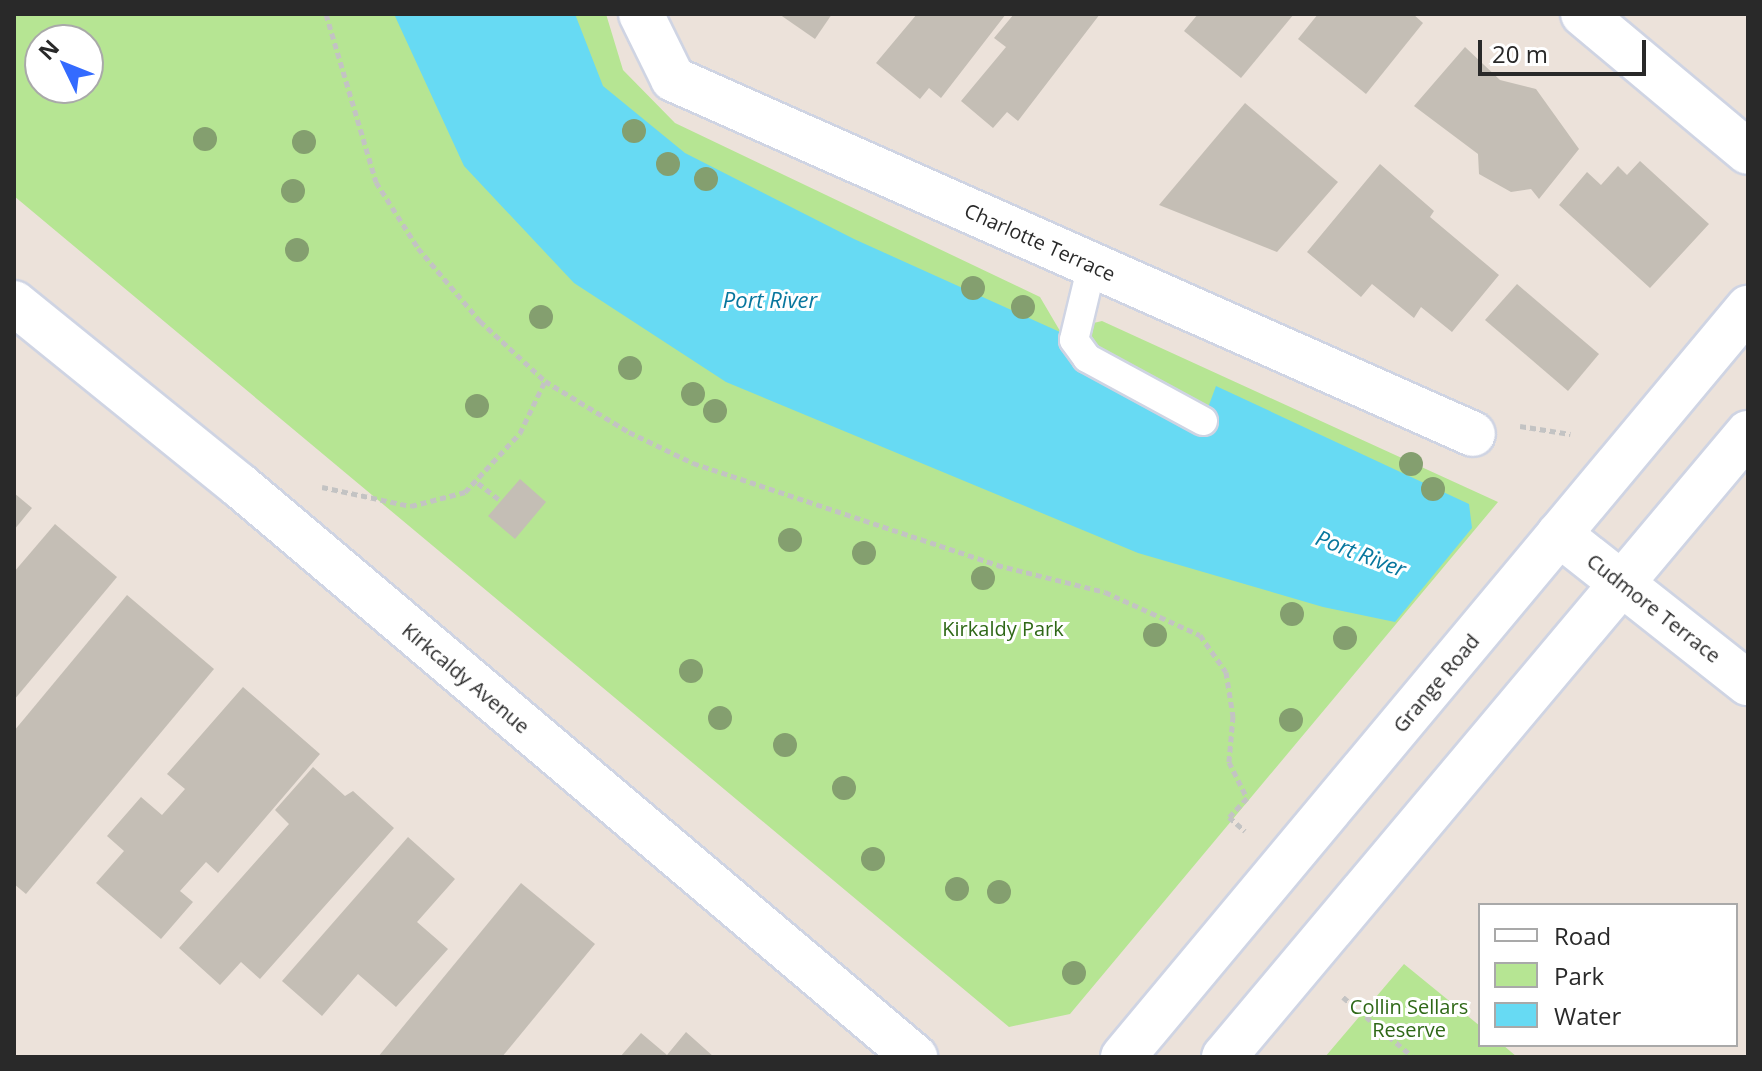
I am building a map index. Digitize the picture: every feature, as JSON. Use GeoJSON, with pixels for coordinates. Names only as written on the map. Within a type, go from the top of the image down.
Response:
{"type":"FeatureCollection","features":[{"type":"Feature","properties":{"kind":"street","name":"Charlotte Terrace"},"geometry":{"type":"LineString","coordinates":[[641,14],[673,79],[1473,434]]}},
{"type":"Feature","properties":{"kind":"street"},"geometry":{"type":"LineString","coordinates":[[1583,14],[1748,152]]}},
{"type":"Feature","properties":{"kind":"street","name":"Kirkcaldy Avenue"},"geometry":{"type":"LineString","coordinates":[[14,303],[239,485],[915,1057]]}},
{"type":"Feature","properties":{"kind":"street","name":"Grange Road"},"geometry":{"type":"LineString","coordinates":[[1123,1057],[1748,308]]}},
{"type":"Feature","properties":{"kind":"street"},"geometry":{"type":"LineString","coordinates":[[1224,1057],[1748,433]]}},
{"type":"Feature","properties":{"kind":"street","name":"Cudmore Terrace"},"geometry":{"type":"LineString","coordinates":[[1559,534],[1748,683]]}},
{"type":"Feature","properties":{"kind":"lane"},"geometry":{"type":"LineString","coordinates":[[1092,265],[1074,340],[1087,358],[1203,421]]}},
{"type":"Feature","properties":{"kind":"path"},"geometry":{"type":"LineString","coordinates":[[326,14],[376,182],[418,248],[480,321],[545,381],[629,432],[693,463],[997,565],[1105,592],[1200,635],[1226,672],[1233,716],[1229,762],[1247,798],[1229,817],[1242,828]]}},
{"type":"Feature","properties":{"kind":"path"},"geometry":{"type":"LineString","coordinates":[[239,485],[339,487],[373,500],[411,506],[455,496],[478,483],[520,433],[545,381]]}},
{"type":"Feature","properties":{"kind":"path"},"geometry":{"type":"LineString","coordinates":[[478,483],[501,501]]}},
{"type":"Feature","properties":{"kind":"path"},"geometry":{"type":"LineString","coordinates":[[1343,997],[1413,1057]]}},
{"type":"Feature","properties":{"kind":"green space","name":"Kirkaldy Park"},"geometry":{"type":"Polygon","coordinates":[[[14,14],[606,14],[623,70],[675,123],[1040,297],[1060,331],[1102,321],[1498,502],[1070,1014],[1009,1027],[14,196],[14,14]]]}},
{"type":"Feature","properties":{"kind":"green space","name":"Collin Sellars Reserve"},"geometry":{"type":"Polygon","coordinates":[[[1404,964],[1478,1024],[1478,1047],[1505,1047],[1517,1057],[1325,1057],[1404,964]]]}},
{"type":"Feature","properties":{"kind":"water","name":"Port River"},"geometry":{"type":"Polygon","coordinates":[[[394,14],[575,14],[603,86],[685,153],[854,239],[1060,332],[1061,348],[1078,370],[1195,430],[1203,421],[1216,386],[1469,504],[1472,528],[1395,622],[1323,607],[1138,553],[726,382],[574,283],[464,166],[394,14]]]}},
{"type":"Feature","properties":{"kind":"building"},"geometry":{"type":"Polygon","coordinates":[[[779,14],[832,14],[815,39],[779,14]]]}},
{"type":"Feature","properties":{"kind":"building"},"geometry":{"type":"Polygon","coordinates":[[[917,14],[1006,14],[941,98],[929,88],[920,99],[876,63],[917,14]]]}},
{"type":"Feature","properties":{"kind":"building"},"geometry":{"type":"Polygon","coordinates":[[[1014,14],[1100,14],[1018,121],[1007,112],[993,128],[961,101],[1006,47],[994,38],[1014,14]]]}},
{"type":"Feature","properties":{"kind":"building"},"geometry":{"type":"Polygon","coordinates":[[[1198,14],[1294,14],[1241,78],[1184,31],[1198,14]]]}},
{"type":"Feature","properties":{"kind":"building"},"geometry":{"type":"Polygon","coordinates":[[[1318,14],[1413,14],[1423,23],[1366,94],[1298,39],[1318,14]]]}},
{"type":"Feature","properties":{"kind":"building"},"geometry":{"type":"Polygon","coordinates":[[[1465,47],[1500,80],[1536,89],[1579,149],[1539,199],[1531,189],[1511,192],[1479,174],[1478,154],[1414,106],[1465,47]]]}},
{"type":"Feature","properties":{"kind":"building"},"geometry":{"type":"Polygon","coordinates":[[[1245,103],[1338,182],[1277,252],[1159,205],[1245,103]]]}},
{"type":"Feature","properties":{"kind":"building"},"geometry":{"type":"Polygon","coordinates":[[[1640,161],[1709,224],[1650,288],[1559,205],[1587,172],[1601,185],[1618,166],[1627,175],[1640,161]]]}},
{"type":"Feature","properties":{"kind":"building"},"geometry":{"type":"Polygon","coordinates":[[[1380,164],[1434,211],[1430,217],[1499,275],[1452,332],[1421,307],[1414,318],[1372,284],[1361,297],[1307,252],[1380,164]]]}},
{"type":"Feature","properties":{"kind":"building"},"geometry":{"type":"Polygon","coordinates":[[[1517,284],[1599,354],[1568,391],[1485,320],[1517,284]]]}},
{"type":"Feature","properties":{"kind":"building"},"geometry":{"type":"Polygon","coordinates":[[[520,479],[546,502],[515,539],[488,516],[520,479]]]}},
{"type":"Feature","properties":{"kind":"building"},"geometry":{"type":"Polygon","coordinates":[[[14,493],[32,508],[14,530],[14,493]]]}},
{"type":"Feature","properties":{"kind":"building"},"geometry":{"type":"Polygon","coordinates":[[[55,524],[117,577],[14,700],[14,572],[55,524]]]}},
{"type":"Feature","properties":{"kind":"building"},"geometry":{"type":"Polygon","coordinates":[[[127,595],[214,669],[26,894],[14,884],[14,731],[127,595]]]}},
{"type":"Feature","properties":{"kind":"building"},"geometry":{"type":"Polygon","coordinates":[[[243,687],[320,754],[218,873],[206,862],[180,891],[193,902],[161,939],[96,883],[124,851],[107,836],[141,797],[162,815],[185,789],[167,774],[243,687]]]}},
{"type":"Feature","properties":{"kind":"building"},"geometry":{"type":"Polygon","coordinates":[[[313,767],[345,796],[353,791],[394,828],[260,979],[241,962],[220,985],[179,948],[289,824],[275,810],[313,767]]]}},
{"type":"Feature","properties":{"kind":"building"},"geometry":{"type":"Polygon","coordinates":[[[408,837],[455,879],[417,922],[448,949],[396,1007],[358,974],[322,1016],[282,981],[408,837]]]}},
{"type":"Feature","properties":{"kind":"building"},"geometry":{"type":"Polygon","coordinates":[[[521,883],[595,944],[502,1057],[378,1057],[521,883]]]}},
{"type":"Feature","properties":{"kind":"building"},"geometry":{"type":"Polygon","coordinates":[[[686,1032],[714,1057],[620,1057],[641,1033],[667,1055],[686,1032]]]}}]}
